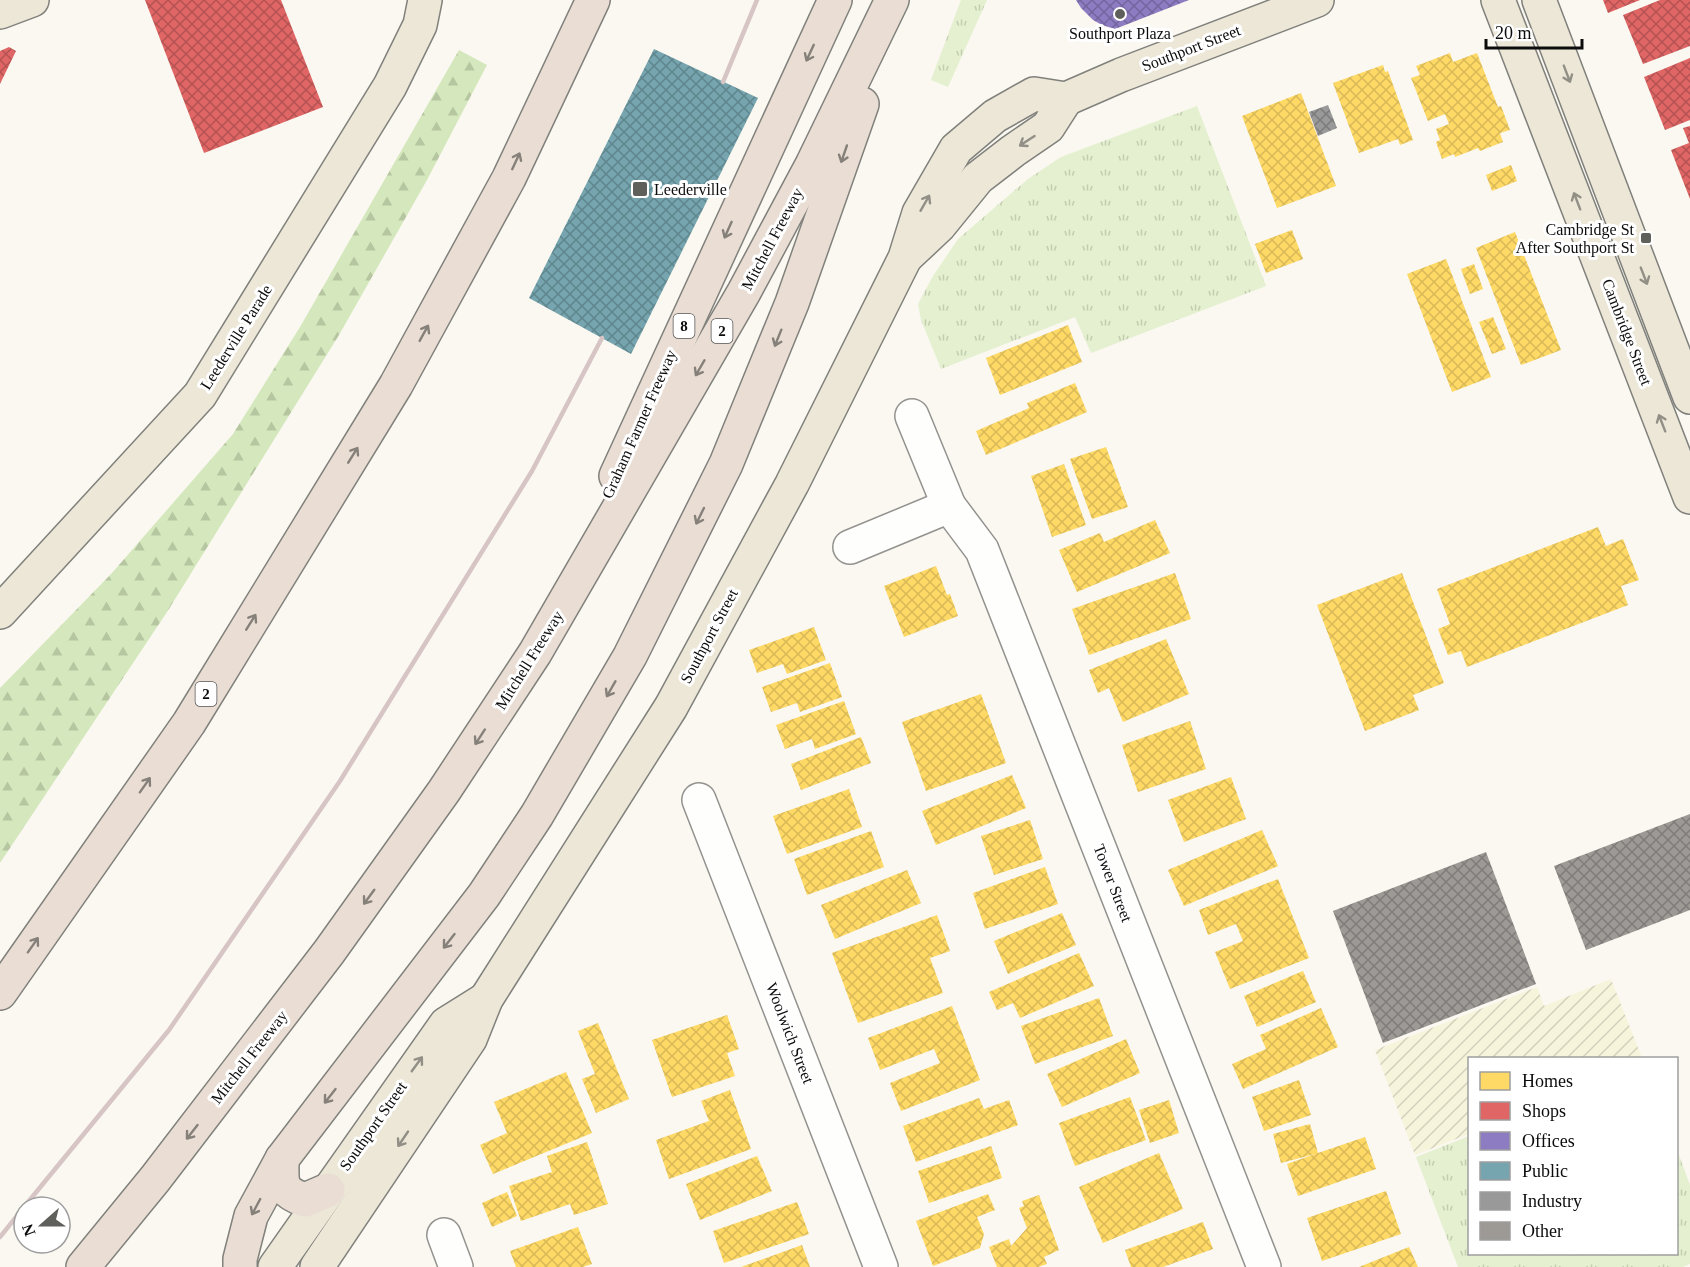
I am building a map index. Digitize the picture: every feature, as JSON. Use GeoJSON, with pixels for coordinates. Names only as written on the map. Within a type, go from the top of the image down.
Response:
{"type":"FeatureCollection","features":[{"type":"Feature","properties":{"kind":"highway","name":"2"},"geometry":{"type":"LineString","coordinates":[[0,993],[189,723],[396,385],[509,177],[593,0]]}},
{"type":"Feature","properties":{"kind":"highway","name":"Graham Farmer Freeway"},"geometry":{"type":"LineString","coordinates":[[536,653],[738,207],[835,0]]}},
{"type":"Feature","properties":{"kind":"highway","name":"Mitchell Freeway"},"geometry":{"type":"LineString","coordinates":[[83,1267],[155,1179],[330,952],[444,791],[536,653],[744,292],[812,165],[892,0]]}},
{"type":"Feature","properties":{"kind":"highway"},"geometry":{"type":"LineString","coordinates":[[240,1267],[251,1216],[282,1159],[484,895],[537,815],[630,656],[726,464],[788,314],[899,0]]}},
{"type":"Feature","properties":{"kind":"highway"},"geometry":{"type":"LineString","coordinates":[[282,1159],[282,1183],[291,1195],[305,1200],[328,1190]]}},
{"type":"Feature","properties":{"kind":"main road"},"geometry":{"type":"LineString","coordinates":[[0,12],[32,0]]}},
{"type":"Feature","properties":{"kind":"main road","name":"Southport Street"},"geometry":{"type":"LineString","coordinates":[[317,1267],[470,1040],[486,999],[671,707],[792,483],[905,258],[919,213],[956,149],[994,116],[1034,94],[1066,99],[1280,7],[1317,0]]}},
{"type":"Feature","properties":{"kind":"main road","name":"Cambridge Street"},"geometry":{"type":"LineString","coordinates":[[1498,0],[1682,450],[1690,497]]}},
{"type":"Feature","properties":{"kind":"main road"},"geometry":{"type":"LineString","coordinates":[[1539,0],[1690,396]]}},
{"type":"Feature","properties":{"kind":"main road","name":"Leederville Parade"},"geometry":{"type":"LineString","coordinates":[[0,612],[200,395],[390,86],[428,8]]}},
{"type":"Feature","properties":{"kind":"main road","name":"Southport Street"},"geometry":{"type":"LineString","coordinates":[[275,1267],[446,1024],[486,999]]}},
{"type":"Feature","properties":{"kind":"street","name":"Tower Street"},"geometry":{"type":"LineString","coordinates":[[912,417],[950,506],[982,550],[1264,1267]]}},
{"type":"Feature","properties":{"kind":"street"},"geometry":{"type":"LineString","coordinates":[[850,547],[950,506]]}},
{"type":"Feature","properties":{"kind":"street","name":"Woolwich Street"},"geometry":{"type":"LineString","coordinates":[[699,800],[882,1267]]}},
{"type":"Feature","properties":{"kind":"street"},"geometry":{"type":"LineString","coordinates":[[444,1235],[456,1267]]}},
{"type":"Feature","properties":{"kind":"shaded area"},"geometry":{"type":"Polygon","coordinates":[[[1611,979],[1642,1057],[1468,1057],[1468,1134],[1415,1155],[1375,1050],[1537,987],[1544,1006],[1611,979]]]}},
{"type":"Feature","properties":{"kind":"green space"},"geometry":{"type":"Polygon","coordinates":[[[961,0],[987,0],[948,87],[931,80],[961,0]]]}},
{"type":"Feature","properties":{"kind":"green space"},"geometry":{"type":"Polygon","coordinates":[[[459,50],[487,65],[427,180],[339,335],[167,612],[0,863],[0,688],[112,573],[233,434],[300,327],[459,50]]]}},
{"type":"Feature","properties":{"kind":"green space"},"geometry":{"type":"Polygon","coordinates":[[[1197,106],[1266,286],[1091,353],[1075,317],[941,369],[921,320],[918,304],[933,276],[958,239],[1028,179],[1061,157],[1197,106]]]}},
{"type":"Feature","properties":{"kind":"green space"},"geometry":{"type":"Polygon","coordinates":[[[1468,1136],[1468,1255],[1678,1255],[1678,1153],[1690,1185],[1690,1264],[1683,1267],[1458,1267],[1416,1157],[1468,1136]]]}},
{"type":"Feature","properties":{"kind":"building: Homes"},"geometry":{"type":"Polygon","coordinates":[[[1450,53],[1453,62],[1477,53],[1498,107],[1501,106],[1510,130],[1500,133],[1503,142],[1480,151],[1478,148],[1455,157],[1454,154],[1442,159],[1436,142],[1440,140],[1436,129],[1449,124],[1445,114],[1428,121],[1411,78],[1420,75],[1416,66],[1450,53]]]}},
{"type":"Feature","properties":{"kind":"building: Homes"},"geometry":{"type":"Polygon","coordinates":[[[1383,65],[1385,72],[1388,71],[1413,140],[1400,145],[1398,139],[1359,153],[1333,83],[1383,65]]]}},
{"type":"Feature","properties":{"kind":"building: Homes"},"geometry":{"type":"Polygon","coordinates":[[[1301,93],[1336,186],[1277,208],[1242,116],[1301,93]]]}},
{"type":"Feature","properties":{"kind":"building: Homes"},"geometry":{"type":"Polygon","coordinates":[[[1511,165],[1517,181],[1492,191],[1486,175],[1511,165]]]}},
{"type":"Feature","properties":{"kind":"building: Homes"},"geometry":{"type":"Polygon","coordinates":[[[1292,230],[1303,259],[1266,273],[1255,244],[1292,230]]]}},
{"type":"Feature","properties":{"kind":"building: Homes"},"geometry":{"type":"Polygon","coordinates":[[[1515,232],[1561,350],[1521,365],[1476,248],[1515,232]]]}},
{"type":"Feature","properties":{"kind":"building: Homes"},"geometry":{"type":"Polygon","coordinates":[[[1446,259],[1491,377],[1452,392],[1407,274],[1446,259]]]}},
{"type":"Feature","properties":{"kind":"building: Homes"},"geometry":{"type":"Polygon","coordinates":[[[1474,264],[1483,289],[1470,294],[1461,269],[1474,264]]]}},
{"type":"Feature","properties":{"kind":"building: Homes"},"geometry":{"type":"Polygon","coordinates":[[[1493,317],[1506,349],[1492,354],[1479,322],[1493,317]]]}},
{"type":"Feature","properties":{"kind":"building: Homes"},"geometry":{"type":"Polygon","coordinates":[[[1068,325],[1082,362],[1000,395],[986,358],[1068,325]]]}},
{"type":"Feature","properties":{"kind":"building: Homes"},"geometry":{"type":"Polygon","coordinates":[[[1075,383],[1087,412],[986,455],[976,431],[1029,408],[1027,403],[1075,383]]]}},
{"type":"Feature","properties":{"kind":"building: Homes"},"geometry":{"type":"Polygon","coordinates":[[[1106,447],[1128,507],[1092,519],[1070,459],[1106,447]]]}},
{"type":"Feature","properties":{"kind":"building: Homes"},"geometry":{"type":"Polygon","coordinates":[[[1064,464],[1086,525],[1052,537],[1031,476],[1064,464]]]}},
{"type":"Feature","properties":{"kind":"building: Homes"},"geometry":{"type":"Polygon","coordinates":[[[1155,520],[1170,553],[1077,592],[1059,550],[1100,533],[1104,542],[1155,520]]]}},
{"type":"Feature","properties":{"kind":"building: Homes"},"geometry":{"type":"Polygon","coordinates":[[[1598,527],[1606,546],[1623,539],[1639,580],[1621,586],[1628,605],[1467,667],[1461,651],[1448,655],[1438,629],[1450,624],[1437,589],[1598,527]]]}},
{"type":"Feature","properties":{"kind":"building: Homes"},"geometry":{"type":"Polygon","coordinates":[[[936,566],[958,616],[904,637],[884,586],[936,566]]]}},
{"type":"Feature","properties":{"kind":"building: Homes"},"geometry":{"type":"Polygon","coordinates":[[[1175,573],[1191,619],[1089,655],[1072,609],[1175,573]]]}},
{"type":"Feature","properties":{"kind":"building: Homes"},"geometry":{"type":"Polygon","coordinates":[[[1402,573],[1444,683],[1413,695],[1419,710],[1365,731],[1317,605],[1402,573]]]}},
{"type":"Feature","properties":{"kind":"building: Homes"},"geometry":{"type":"Polygon","coordinates":[[[814,627],[826,660],[787,674],[783,664],[757,673],[749,650],[814,627]]]}},
{"type":"Feature","properties":{"kind":"building: Homes"},"geometry":{"type":"Polygon","coordinates":[[[1166,639],[1189,694],[1123,722],[1109,688],[1098,693],[1089,670],[1166,639]]]}},
{"type":"Feature","properties":{"kind":"building: Homes"},"geometry":{"type":"Polygon","coordinates":[[[830,663],[842,697],[800,712],[797,703],[771,712],[762,687],[830,663]]]}},
{"type":"Feature","properties":{"kind":"building: Homes"},"geometry":{"type":"Polygon","coordinates":[[[981,694],[1006,763],[926,791],[902,722],[981,694]]]}},
{"type":"Feature","properties":{"kind":"building: Homes"},"geometry":{"type":"Polygon","coordinates":[[[844,701],[856,734],[815,749],[812,739],[785,749],[776,725],[844,701]]]}},
{"type":"Feature","properties":{"kind":"building: Homes"},"geometry":{"type":"Polygon","coordinates":[[[1190,721],[1206,769],[1138,792],[1122,745],[1190,721]]]}},
{"type":"Feature","properties":{"kind":"building: Homes"},"geometry":{"type":"Polygon","coordinates":[[[861,737],[871,763],[801,790],[791,764],[861,737]]]}},
{"type":"Feature","properties":{"kind":"building: Homes"},"geometry":{"type":"Polygon","coordinates":[[[1012,775],[1026,808],[936,845],[922,811],[1012,775]]]}},
{"type":"Feature","properties":{"kind":"building: Homes"},"geometry":{"type":"Polygon","coordinates":[[[1231,777],[1246,819],[1184,842],[1168,800],[1231,777]]]}},
{"type":"Feature","properties":{"kind":"building: Homes"},"geometry":{"type":"Polygon","coordinates":[[[849,789],[862,827],[787,854],[773,816],[849,789]]]}},
{"type":"Feature","properties":{"kind":"building: Homes"},"geometry":{"type":"Polygon","coordinates":[[[1030,820],[1043,859],[994,875],[981,836],[1030,820]]]}},
{"type":"Feature","properties":{"kind":"building: Homes"},"geometry":{"type":"Polygon","coordinates":[[[1262,830],[1278,866],[1184,906],[1168,870],[1262,830]]]}},
{"type":"Feature","properties":{"kind":"building: Homes"},"geometry":{"type":"Polygon","coordinates":[[[871,831],[884,867],[807,895],[794,859],[871,831]]]}},
{"type":"Feature","properties":{"kind":"building: Homes"},"geometry":{"type":"Polygon","coordinates":[[[1045,867],[1058,904],[985,929],[973,893],[1045,867]]]}},
{"type":"Feature","properties":{"kind":"building: Homes"},"geometry":{"type":"Polygon","coordinates":[[[907,870],[921,903],[835,939],[821,905],[907,870]]]}},
{"type":"Feature","properties":{"kind":"building: Homes"},"geometry":{"type":"Polygon","coordinates":[[[1278,879],[1309,958],[1230,989],[1215,952],[1243,941],[1236,924],[1208,935],[1199,910],[1278,879]]]}},
{"type":"Feature","properties":{"kind":"building: Homes"},"geometry":{"type":"Polygon","coordinates":[[[1062,913],[1076,945],[1008,974],[994,941],[1062,913]]]}},
{"type":"Feature","properties":{"kind":"building: Homes"},"geometry":{"type":"Polygon","coordinates":[[[937,915],[950,951],[930,958],[943,993],[858,1023],[832,953],[937,915]]]}},
{"type":"Feature","properties":{"kind":"building: Homes"},"geometry":{"type":"Polygon","coordinates":[[[1079,953],[1094,986],[1020,1018],[1013,1003],[997,1010],[989,992],[1079,953]]]}},
{"type":"Feature","properties":{"kind":"building: Homes"},"geometry":{"type":"Polygon","coordinates":[[[1303,971],[1316,1002],[1257,1027],[1244,996],[1303,971]]]}},
{"type":"Feature","properties":{"kind":"building: Homes"},"geometry":{"type":"Polygon","coordinates":[[[1099,998],[1113,1036],[1035,1064],[1021,1026],[1099,998]]]}},
{"type":"Feature","properties":{"kind":"building: Homes"},"geometry":{"type":"Polygon","coordinates":[[[952,1006],[980,1080],[901,1111],[890,1083],[940,1063],[934,1049],[880,1070],[868,1038],[952,1006]]]}},
{"type":"Feature","properties":{"kind":"building: Homes"},"geometry":{"type":"Polygon","coordinates":[[[1321,1008],[1338,1047],[1243,1089],[1232,1064],[1266,1049],[1260,1035],[1321,1008]]]}},
{"type":"Feature","properties":{"kind":"building: Homes"},"geometry":{"type":"Polygon","coordinates":[[[727,1015],[739,1049],[727,1053],[735,1076],[672,1097],[652,1040],[727,1015]]]}},
{"type":"Feature","properties":{"kind":"building: Homes"},"geometry":{"type":"Polygon","coordinates":[[[598,1023],[629,1099],[596,1113],[582,1079],[595,1074],[578,1031],[598,1023]]]}},
{"type":"Feature","properties":{"kind":"building: Homes"},"geometry":{"type":"Polygon","coordinates":[[[1126,1039],[1140,1073],[1062,1107],[1047,1074],[1126,1039]]]}},
{"type":"Feature","properties":{"kind":"building: Homes"},"geometry":{"type":"Polygon","coordinates":[[[566,1072],[592,1133],[493,1174],[480,1145],[507,1133],[494,1102],[566,1072]]]}},
{"type":"Feature","properties":{"kind":"building: Homes"},"geometry":{"type":"Polygon","coordinates":[[[1299,1080],[1311,1115],[1264,1131],[1252,1097],[1299,1080]]]}},
{"type":"Feature","properties":{"kind":"building: Homes"},"geometry":{"type":"Polygon","coordinates":[[[730,1090],[751,1149],[669,1179],[656,1140],[709,1121],[701,1101],[730,1090]]]}},
{"type":"Feature","properties":{"kind":"building: Homes"},"geometry":{"type":"Polygon","coordinates":[[[1130,1097],[1146,1140],[1075,1166],[1059,1123],[1130,1097]]]}},
{"type":"Feature","properties":{"kind":"building: Homes"},"geometry":{"type":"Polygon","coordinates":[[[979,1098],[984,1109],[1009,1100],[1018,1125],[916,1162],[903,1126],[979,1098]]]}},
{"type":"Feature","properties":{"kind":"building: Homes"},"geometry":{"type":"Polygon","coordinates":[[[1169,1100],[1179,1133],[1150,1143],[1139,1110],[1169,1100]]]}},
{"type":"Feature","properties":{"kind":"building: Homes"},"geometry":{"type":"Polygon","coordinates":[[[1310,1124],[1318,1153],[1365,1137],[1376,1169],[1298,1196],[1287,1164],[1315,1154],[1281,1163],[1273,1134],[1310,1124]]]}},
{"type":"Feature","properties":{"kind":"building: Homes"},"geometry":{"type":"Polygon","coordinates":[[[587,1142],[608,1204],[574,1215],[570,1204],[521,1221],[509,1186],[552,1172],[547,1156],[587,1142]]]}},
{"type":"Feature","properties":{"kind":"building: Homes"},"geometry":{"type":"Polygon","coordinates":[[[991,1146],[1002,1178],[929,1203],[918,1171],[991,1146]]]}},
{"type":"Feature","properties":{"kind":"building: Homes"},"geometry":{"type":"Polygon","coordinates":[[[1159,1153],[1183,1209],[1103,1243],[1079,1187],[1159,1153]]]}},
{"type":"Feature","properties":{"kind":"building: Homes"},"geometry":{"type":"Polygon","coordinates":[[[757,1156],[772,1191],[700,1220],[686,1184],[757,1156]]]}},
{"type":"Feature","properties":{"kind":"building: Homes"},"geometry":{"type":"Polygon","coordinates":[[[1386,1191],[1401,1234],[1322,1261],[1307,1218],[1386,1191]]]}},
{"type":"Feature","properties":{"kind":"building: Homes"},"geometry":{"type":"Polygon","coordinates":[[[507,1192],[517,1216],[492,1227],[482,1203],[507,1192]]]}},
{"type":"Feature","properties":{"kind":"building: Homes"},"geometry":{"type":"Polygon","coordinates":[[[988,1194],[995,1210],[977,1217],[984,1234],[980,1248],[933,1266],[916,1221],[988,1194]]]}},
{"type":"Feature","properties":{"kind":"building: Homes"},"geometry":{"type":"Polygon","coordinates":[[[1039,1195],[1059,1250],[1044,1257],[1047,1264],[1038,1267],[997,1267],[989,1247],[1009,1239],[1011,1246],[1027,1228],[1019,1208],[1024,1206],[1022,1201],[1039,1195]]]}},
{"type":"Feature","properties":{"kind":"building: Homes"},"geometry":{"type":"Polygon","coordinates":[[[797,1202],[809,1234],[724,1263],[713,1231],[797,1202]]]}},
{"type":"Feature","properties":{"kind":"building: Homes"},"geometry":{"type":"Polygon","coordinates":[[[1203,1222],[1213,1249],[1163,1267],[1131,1267],[1125,1250],[1203,1222]]]}},
{"type":"Feature","properties":{"kind":"building: Homes"},"geometry":{"type":"Polygon","coordinates":[[[578,1227],[592,1264],[583,1267],[516,1267],[510,1251],[578,1227]]]}},
{"type":"Feature","properties":{"kind":"building: Homes"},"geometry":{"type":"Polygon","coordinates":[[[802,1245],[810,1267],[741,1267],[802,1245]]]}},
{"type":"Feature","properties":{"kind":"building: Homes"},"geometry":{"type":"Polygon","coordinates":[[[1409,1247],[1418,1267],[1359,1267],[1409,1247]]]}},
{"type":"Feature","properties":{"kind":"building: Shops"},"geometry":{"type":"Polygon","coordinates":[[[145,0],[281,0],[323,107],[204,153],[145,0]]]}},
{"type":"Feature","properties":{"kind":"building: Shops"},"geometry":{"type":"Polygon","coordinates":[[[1603,0],[1640,0],[1608,13],[1603,0]]]}},
{"type":"Feature","properties":{"kind":"building: Shops"},"geometry":{"type":"Polygon","coordinates":[[[1660,0],[1690,0],[1690,46],[1643,64],[1623,15],[1660,0]]]}},
{"type":"Feature","properties":{"kind":"building: Shops"},"geometry":{"type":"Polygon","coordinates":[[[9,47],[16,51],[0,84],[0,51],[9,47]]]}},
{"type":"Feature","properties":{"kind":"building: Shops"},"geometry":{"type":"Polygon","coordinates":[[[1690,58],[1690,120],[1665,130],[1644,77],[1690,58]]]}},
{"type":"Feature","properties":{"kind":"building: Shops"},"geometry":{"type":"Polygon","coordinates":[[[1690,126],[1690,199],[1671,150],[1689,143],[1683,128],[1690,126]]]}},
{"type":"Feature","properties":{"kind":"building: Offices","name":"Southport Plaza"},"geometry":{"type":"Polygon","coordinates":[[[1076,0],[1189,0],[1115,29],[1093,20],[1076,0]]]}},
{"type":"Feature","properties":{"kind":"building: Public"},"geometry":{"type":"Polygon","coordinates":[[[654,49],[758,98],[631,354],[529,298],[654,49]]]}},
{"type":"Feature","properties":{"kind":"building: Industry"},"geometry":{"type":"Polygon","coordinates":[[[1328,105],[1337,128],[1318,136],[1309,112],[1328,105]]]}},
{"type":"Feature","properties":{"kind":"building: Other"},"geometry":{"type":"Polygon","coordinates":[[[1690,814],[1690,910],[1586,950],[1554,866],[1690,814]]]}},
{"type":"Feature","properties":{"kind":"building: Other"},"geometry":{"type":"Polygon","coordinates":[[[1486,852],[1536,984],[1383,1043],[1333,911],[1486,852]]]}},
{"type":"Feature","properties":{"kind":"railway"},"geometry":{"type":"LineString","coordinates":[[723,82],[757,0]]}},
{"type":"Feature","properties":{"kind":"railway"},"geometry":{"type":"LineString","coordinates":[[34,1195],[169,1030],[340,781],[532,471],[602,338]]}},
{"type":"Feature","properties":{"kind":"railway"},"geometry":{"type":"LineString","coordinates":[[0,1237],[12,1222]]}},
{"type":"Feature","properties":{"kind":"place","name":"Southport Plaza"},"geometry":{"type":"Point","coordinates":[1120,14]}},
{"type":"Feature","properties":{"kind":"place","name":"Leederville"},"geometry":{"type":"Point","coordinates":[640,189]}},
{"type":"Feature","properties":{"kind":"place","name":"Cambridge St After Southport St"},"geometry":{"type":"Point","coordinates":[1646,238]}}]}
